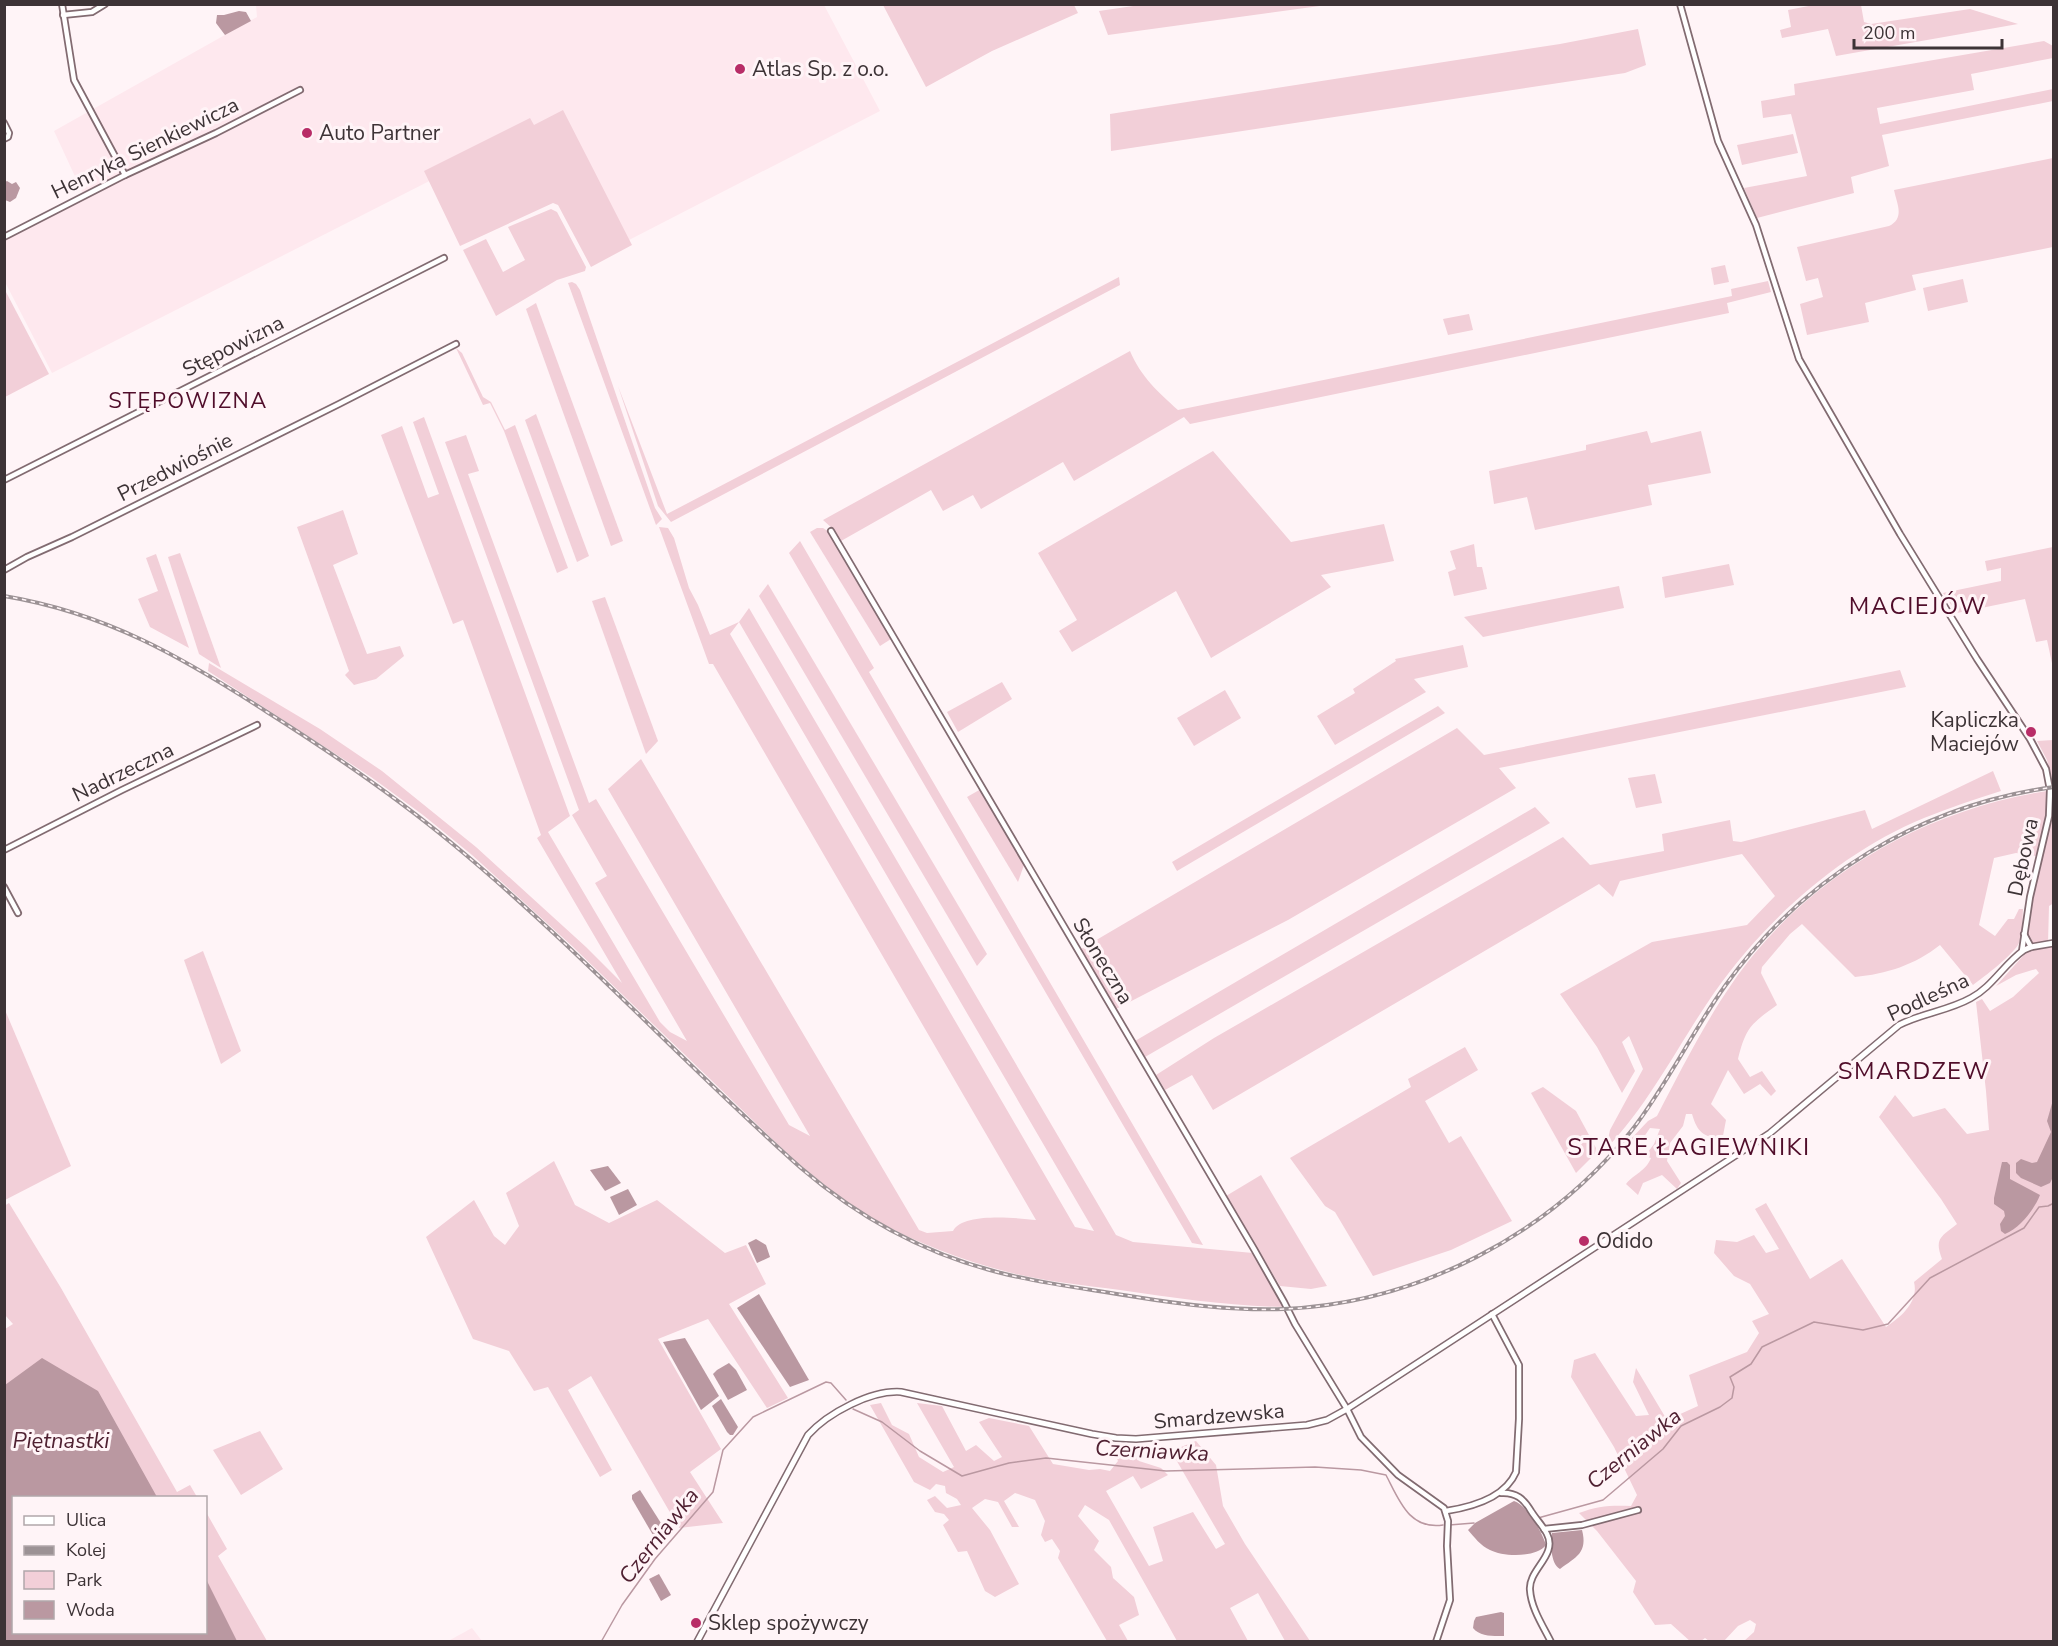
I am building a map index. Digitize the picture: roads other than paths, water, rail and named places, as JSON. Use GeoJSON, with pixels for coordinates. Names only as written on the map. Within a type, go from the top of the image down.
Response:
{"type":"FeatureCollection","features":[{"type":"Feature","properties":{"kind":"street"},"geometry":{"type":"LineString","coordinates":[[62,4],[72,74],[125,175]]}},
{"type":"Feature","properties":{"kind":"street"},"geometry":{"type":"LineString","coordinates":[[63,15],[92,12],[105,4]]}},
{"type":"Feature","properties":{"kind":"street","name":"Dębowa"},"geometry":{"type":"LineString","coordinates":[[1680,4],[1718,141],[1756,225],[1799,359],[1900,534],[1965,640],[2037,750],[2046,769],[2050,788],[2049,816],[2030,897],[2022,951]]}},
{"type":"Feature","properties":{"kind":"street","name":"Henryka Sienkiewicza"},"geometry":{"type":"LineString","coordinates":[[4,237],[300,90]]}},
{"type":"Feature","properties":{"kind":"street"},"geometry":{"type":"LineString","coordinates":[[4,123],[9,133],[4,139]]}},
{"type":"Feature","properties":{"kind":"street","name":"Stępowizna"},"geometry":{"type":"LineString","coordinates":[[4,480],[444,258]]}},
{"type":"Feature","properties":{"kind":"street","name":"Przedwiośnie"},"geometry":{"type":"LineString","coordinates":[[4,570],[456,344]]}},
{"type":"Feature","properties":{"kind":"street","name":"Słoneczna"},"geometry":{"type":"LineString","coordinates":[[831,531],[1254,1249],[1294,1324],[1347,1409],[1361,1437],[1409,1484],[1442,1504],[1446,1511]]}},
{"type":"Feature","properties":{"kind":"street","name":"Nadrzeczna"},"geometry":{"type":"LineString","coordinates":[[4,850],[257,725]]}},
{"type":"Feature","properties":{"kind":"street"},"geometry":{"type":"LineString","coordinates":[[4,887],[18,913]]}},
{"type":"Feature","properties":{"kind":"street"},"geometry":{"type":"LineString","coordinates":[[2024,934],[2031,947]]}},
{"type":"Feature","properties":{"kind":"street","name":"Podleśna"},"geometry":{"type":"LineString","coordinates":[[1793,1114],[1891,1031],[1907,1021],[1974,996],[2022,951],[2054,943]]}},
{"type":"Feature","properties":{"kind":"street","name":"Smardzewska"},"geometry":{"type":"LineString","coordinates":[[697,1641],[808,1435],[822,1422],[866,1397],[885,1392],[901,1392],[1124,1439],[1307,1425],[1327,1420],[1765,1136],[1793,1114]]}},
{"type":"Feature","properties":{"kind":"street"},"geometry":{"type":"LineString","coordinates":[[1492,1314],[1519,1365],[1516,1472],[1499,1493]]}},
{"type":"Feature","properties":{"kind":"street"},"geometry":{"type":"LineString","coordinates":[[1436,1641],[1450,1600],[1446,1511],[1463,1508],[1499,1493],[1509,1493],[1524,1500],[1549,1538],[1544,1561],[1532,1578],[1530,1588],[1536,1611],[1551,1641]]}},
{"type":"Feature","properties":{"kind":"street"},"geometry":{"type":"LineString","coordinates":[[1544,1529],[1582,1525],[1638,1510]]}},
{"type":"Feature","properties":{"kind":"water"},"geometry":{"type":"Polygon","coordinates":[[[246,12],[251,21],[225,35],[216,23],[217,15],[246,12]]]}},
{"type":"Feature","properties":{"kind":"water"},"geometry":{"type":"Polygon","coordinates":[[[5,182],[12,184],[16,182],[20,188],[16,198],[10,202],[5,200],[5,182]]]}},
{"type":"Feature","properties":{"kind":"water"},"geometry":{"type":"Polygon","coordinates":[[[2053,1100],[2053,1177],[2050,1183],[2041,1187],[2021,1178],[2016,1173],[2016,1163],[2021,1159],[2032,1163],[2037,1162],[2051,1132],[2047,1121],[2053,1100]]]}},
{"type":"Feature","properties":{"kind":"water"},"geometry":{"type":"Polygon","coordinates":[[[2002,1162],[2010,1165],[2010,1179],[2040,1195],[2026,1218],[2005,1234],[2001,1231],[2000,1224],[2005,1216],[2004,1211],[1994,1204],[2002,1162]]]}},
{"type":"Feature","properties":{"kind":"water"},"geometry":{"type":"Polygon","coordinates":[[[608,1166],[621,1183],[605,1191],[590,1170],[608,1166]]]}},
{"type":"Feature","properties":{"kind":"water"},"geometry":{"type":"Polygon","coordinates":[[[628,1189],[637,1205],[619,1215],[610,1197],[628,1189]]]}},
{"type":"Feature","properties":{"kind":"water"},"geometry":{"type":"Polygon","coordinates":[[[756,1239],[766,1245],[770,1257],[757,1263],[748,1243],[756,1239]]]}},
{"type":"Feature","properties":{"kind":"water"},"geometry":{"type":"Polygon","coordinates":[[[759,1294],[809,1380],[790,1387],[737,1308],[759,1294]]]}},
{"type":"Feature","properties":{"kind":"water"},"geometry":{"type":"Polygon","coordinates":[[[685,1338],[719,1396],[701,1410],[663,1342],[685,1338]]]}},
{"type":"Feature","properties":{"kind":"water","name":"Piętnastki"},"geometry":{"type":"Polygon","coordinates":[[[42,1358],[98,1391],[156,1496],[12,1496],[12,1634],[207,1634],[207,1581],[237,1641],[5,1641],[5,1385],[42,1358]]]}},
{"type":"Feature","properties":{"kind":"water"},"geometry":{"type":"Polygon","coordinates":[[[729,1363],[736,1370],[747,1390],[728,1400],[713,1374],[729,1363]]]}},
{"type":"Feature","properties":{"kind":"water"},"geometry":{"type":"Polygon","coordinates":[[[721,1399],[738,1427],[733,1435],[727,1432],[712,1406],[721,1399]]]}},
{"type":"Feature","properties":{"kind":"water"},"geometry":{"type":"Polygon","coordinates":[[[640,1490],[666,1531],[667,1536],[657,1542],[632,1499],[632,1495],[640,1490]]]}},
{"type":"Feature","properties":{"kind":"water"},"geometry":{"type":"Polygon","coordinates":[[[1514,1501],[1529,1513],[1538,1526],[1546,1545],[1535,1552],[1511,1555],[1496,1552],[1484,1546],[1468,1530],[1475,1523],[1514,1501]]]}},
{"type":"Feature","properties":{"kind":"water"},"geometry":{"type":"Polygon","coordinates":[[[1582,1530],[1582,1549],[1576,1557],[1560,1569],[1553,1558],[1552,1533],[1582,1530]]]}},
{"type":"Feature","properties":{"kind":"water"},"geometry":{"type":"Polygon","coordinates":[[[659,1574],[671,1595],[661,1601],[649,1579],[659,1574]]]}},
{"type":"Feature","properties":{"kind":"water"},"geometry":{"type":"Polygon","coordinates":[[[1504,1613],[1504,1636],[1483,1634],[1473,1628],[1476,1617],[1504,1613]]]}},
{"type":"Feature","properties":{"kind":"waterway","name":"Czerniawka"},"geometry":{"type":"LineString","coordinates":[[1538,1518],[1603,1500],[1663,1449],[1681,1426],[1720,1407],[1732,1398],[1734,1387],[1730,1377],[1751,1364],[1762,1347],[1814,1322],[1863,1330],[1888,1324],[1930,1278],[2024,1228],[2039,1207],[2054,1203]]}},
{"type":"Feature","properties":{"kind":"waterway","name":"Czerniawka"},"geometry":{"type":"LineString","coordinates":[[601,1642],[622,1605],[655,1559],[713,1492],[723,1450],[753,1417],[826,1382],[831,1383],[846,1400]]}},
{"type":"Feature","properties":{"kind":"waterway","name":"Czerniawka"},"geometry":{"type":"LineString","coordinates":[[853,1409],[882,1422],[920,1451],[962,1476],[1009,1463],[1046,1458],[1166,1471],[1315,1467],[1361,1470],[1386,1475],[1401,1503],[1413,1518],[1422,1523],[1443,1525]]}},
{"type":"Feature","properties":{"kind":"waterway"},"geometry":{"type":"LineString","coordinates":[[1449,1525],[1474,1523]]}},
{"type":"Feature","properties":{"kind":"railway"},"geometry":{"type":"LineString","coordinates":[[4,596],[76,614],[142,640],[235,692],[386,792],[454,845],[543,923],[801,1168],[845,1202],[869,1217],[917,1244],[997,1272],[1066,1286],[1210,1307],[1284,1309],[1334,1304],[1383,1293],[1431,1277],[1477,1257],[1521,1231],[1599,1168],[1645,1113],[1725,986],[1756,947],[1791,911],[1828,880],[1869,852],[1912,829],[1957,810],[2005,796],[2054,787]]}},
{"type":"Feature","properties":{"kind":"place","name":"Atlas Sp. z o.o."},"geometry":{"type":"Point","coordinates":[740,69]}},
{"type":"Feature","properties":{"kind":"place","name":"Auto Partner"},"geometry":{"type":"Point","coordinates":[307,133]}},
{"type":"Feature","properties":{"kind":"place","name":"Kapliczka Maciejów"},"geometry":{"type":"Point","coordinates":[2031,732]}},
{"type":"Feature","properties":{"kind":"place","name":"Odido"},"geometry":{"type":"Point","coordinates":[1584,1241]}},
{"type":"Feature","properties":{"kind":"place","name":"Sklep spożywczy"},"geometry":{"type":"Point","coordinates":[696,1623]}},
{"type":"Feature","properties":{"kind":"district","name":"STĘPOWIZNA"},"geometry":{"type":"Point","coordinates":[188,401]}},
{"type":"Feature","properties":{"kind":"district","name":"MACIEJÓW"},"geometry":{"type":"Point","coordinates":[1918,606]}},
{"type":"Feature","properties":{"kind":"district","name":"SMARDZEW"},"geometry":{"type":"Point","coordinates":[1914,1071]}},
{"type":"Feature","properties":{"kind":"district","name":"STARE ŁAGIEWNIKI"},"geometry":{"type":"Point","coordinates":[1689,1147]}}]}
